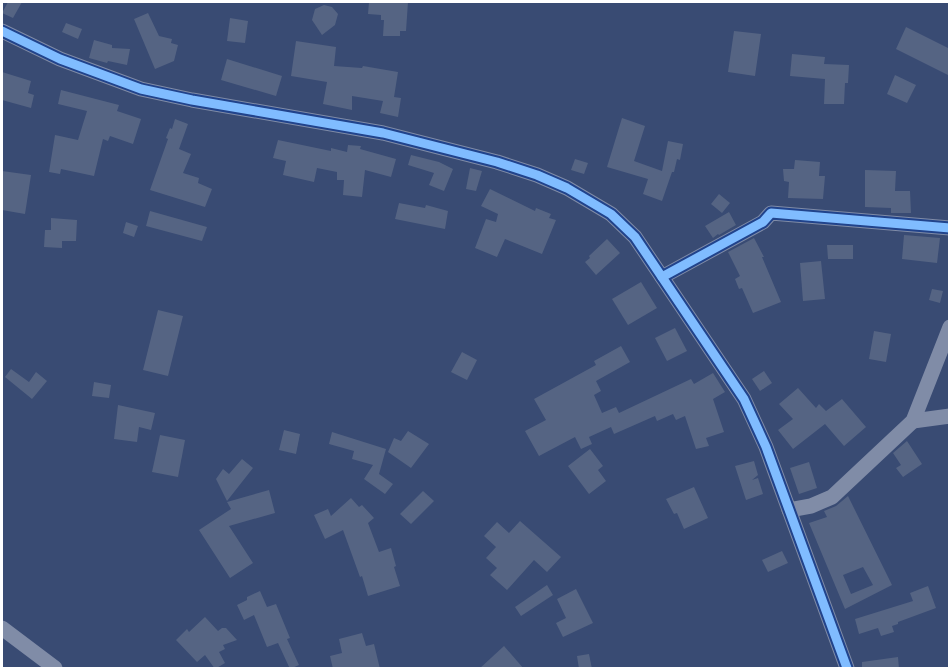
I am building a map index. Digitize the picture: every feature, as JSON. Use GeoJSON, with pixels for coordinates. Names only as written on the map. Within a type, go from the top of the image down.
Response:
{"type":"FeatureCollection","features":[{"type":"Feature","properties":{"kind":"street"},"geometry":{"type":"LineString","coordinates":[[2,31],[60,59],[141,89],[383,133],[446,148],[537,175],[567,188],[611,214],[634,237],[744,399],[766,447],[847,669]]}},
{"type":"Feature","properties":{"kind":"street"},"geometry":{"type":"LineString","coordinates":[[662,277],[763,222],[771,213],[950,228]]}},
{"type":"Feature","properties":{"kind":"street"},"geometry":{"type":"LineString","coordinates":[[789,510],[811,506],[832,497],[913,420],[950,327]]}},
{"type":"Feature","properties":{"kind":"street"},"geometry":{"type":"LineString","coordinates":[[913,420],[950,416]]}},
{"type":"Feature","properties":{"kind":"street"},"geometry":{"type":"LineString","coordinates":[[2,628],[55,669]]}},
{"type":"Feature","properties":{"kind":"building"},"geometry":{"type":"Polygon","coordinates":[[[8,2],[22,2],[13,18],[2,13],[8,2]]]}},
{"type":"Feature","properties":{"kind":"building"},"geometry":{"type":"Polygon","coordinates":[[[369,2],[408,2],[406,31],[400,31],[400,36],[383,36],[384,20],[381,20],[381,15],[368,14],[369,2]]]}},
{"type":"Feature","properties":{"kind":"building"},"geometry":{"type":"Polygon","coordinates":[[[324,5],[332,7],[338,14],[335,25],[322,35],[312,20],[315,9],[324,5]]]}},
{"type":"Feature","properties":{"kind":"building"},"geometry":{"type":"Polygon","coordinates":[[[148,13],[159,36],[172,39],[171,43],[178,45],[174,61],[155,69],[134,19],[148,13]]]}},
{"type":"Feature","properties":{"kind":"building"},"geometry":{"type":"Polygon","coordinates":[[[230,18],[248,21],[245,43],[227,41],[230,18]]]}},
{"type":"Feature","properties":{"kind":"building"},"geometry":{"type":"Polygon","coordinates":[[[66,23],[82,29],[78,39],[62,32],[66,23]]]}},
{"type":"Feature","properties":{"kind":"building"},"geometry":{"type":"Polygon","coordinates":[[[906,27],[950,49],[950,76],[896,49],[906,27]]]}},
{"type":"Feature","properties":{"kind":"building"},"geometry":{"type":"Polygon","coordinates":[[[734,31],[761,34],[755,76],[728,72],[734,31]]]}},
{"type":"Feature","properties":{"kind":"building"},"geometry":{"type":"Polygon","coordinates":[[[94,40],[112,45],[112,48],[130,49],[127,65],[89,58],[94,40]]]}},
{"type":"Feature","properties":{"kind":"building"},"geometry":{"type":"Polygon","coordinates":[[[296,41],[336,47],[334,66],[362,68],[363,66],[398,72],[394,97],[401,98],[398,117],[380,113],[383,101],[352,96],[352,110],[323,104],[327,82],[291,76],[296,41]]]}},
{"type":"Feature","properties":{"kind":"building"},"geometry":{"type":"Polygon","coordinates":[[[792,54],[825,57],[824,64],[849,65],[844,104],[824,104],[825,79],[790,76],[792,54]]]}},
{"type":"Feature","properties":{"kind":"building"},"geometry":{"type":"Polygon","coordinates":[[[227,59],[282,76],[276,96],[221,80],[227,59]]]}},
{"type":"Feature","properties":{"kind":"building"},"geometry":{"type":"Polygon","coordinates":[[[2,72],[31,81],[28,93],[34,95],[31,108],[2,100],[2,72]]]}},
{"type":"Feature","properties":{"kind":"building"},"geometry":{"type":"Polygon","coordinates":[[[895,75],[916,85],[907,103],[887,94],[895,75]]]}},
{"type":"Feature","properties":{"kind":"building"},"geometry":{"type":"Polygon","coordinates":[[[61,90],[119,105],[117,111],[141,119],[133,144],[110,136],[108,141],[103,139],[94,176],[61,169],[60,174],[49,172],[55,135],[78,140],[87,111],[58,104],[61,90]]]}},
{"type":"Feature","properties":{"kind":"building"},"geometry":{"type":"Polygon","coordinates":[[[622,118],[645,126],[634,161],[662,171],[668,141],[683,144],[680,160],[677,159],[662,201],[643,194],[648,179],[607,167],[622,118]]]}},
{"type":"Feature","properties":{"kind":"building"},"geometry":{"type":"Polygon","coordinates":[[[175,119],[188,124],[179,149],[191,154],[183,173],[199,178],[198,183],[212,189],[205,207],[150,190],[168,139],[166,138],[175,119]]]}},
{"type":"Feature","properties":{"kind":"building"},"geometry":{"type":"Polygon","coordinates":[[[278,140],[331,151],[331,148],[347,152],[348,145],[361,146],[360,149],[396,159],[391,177],[365,170],[362,197],[343,195],[344,180],[337,180],[337,172],[317,168],[314,182],[283,175],[286,161],[273,158],[278,140]]]}},
{"type":"Feature","properties":{"kind":"building"},"geometry":{"type":"Polygon","coordinates":[[[411,155],[439,162],[453,169],[444,191],[429,185],[434,173],[408,165],[411,155]]]}},
{"type":"Feature","properties":{"kind":"building"},"geometry":{"type":"Polygon","coordinates":[[[575,159],[588,163],[584,174],[571,170],[575,159]]]}},
{"type":"Feature","properties":{"kind":"building"},"geometry":{"type":"Polygon","coordinates":[[[795,160],[820,162],[819,176],[825,176],[823,199],[788,198],[789,182],[784,181],[783,169],[794,169],[795,160]]]}},
{"type":"Feature","properties":{"kind":"building"},"geometry":{"type":"Polygon","coordinates":[[[470,168],[482,171],[476,191],[466,189],[470,168]]]}},
{"type":"Feature","properties":{"kind":"building"},"geometry":{"type":"Polygon","coordinates":[[[865,170],[896,171],[895,191],[910,191],[911,213],[891,213],[891,208],[865,207],[865,170]]]}},
{"type":"Feature","properties":{"kind":"building"},"geometry":{"type":"Polygon","coordinates":[[[2,171],[31,175],[25,214],[2,210],[2,171]]]}},
{"type":"Feature","properties":{"kind":"building"},"geometry":{"type":"Polygon","coordinates":[[[490,189],[535,211],[536,208],[551,214],[549,218],[556,220],[542,254],[505,239],[497,257],[475,248],[486,219],[496,222],[498,214],[481,206],[490,189]]]}},
{"type":"Feature","properties":{"kind":"building"},"geometry":{"type":"Polygon","coordinates":[[[719,194],[730,203],[722,213],[711,204],[719,194]]]}},
{"type":"Feature","properties":{"kind":"building"},"geometry":{"type":"Polygon","coordinates":[[[399,203],[425,208],[426,205],[448,211],[445,229],[395,219],[399,203]]]}},
{"type":"Feature","properties":{"kind":"building"},"geometry":{"type":"Polygon","coordinates":[[[150,211],[207,227],[202,241],[146,226],[150,211]]]}},
{"type":"Feature","properties":{"kind":"building"},"geometry":{"type":"Polygon","coordinates":[[[729,212],[736,225],[713,238],[705,226],[729,212]]]}},
{"type":"Feature","properties":{"kind":"building"},"geometry":{"type":"Polygon","coordinates":[[[51,218],[77,220],[76,241],[62,241],[62,248],[44,247],[45,230],[51,230],[51,218]]]}},
{"type":"Feature","properties":{"kind":"building"},"geometry":{"type":"Polygon","coordinates":[[[126,222],[138,226],[134,237],[123,233],[126,222]]]}},
{"type":"Feature","properties":{"kind":"building"},"geometry":{"type":"Polygon","coordinates":[[[904,235],[940,238],[937,263],[902,259],[904,235]]]}},
{"type":"Feature","properties":{"kind":"building"},"geometry":{"type":"Polygon","coordinates":[[[754,238],[764,257],[762,257],[781,302],[753,313],[742,288],[739,289],[735,279],[740,276],[728,252],[754,238]]]}},
{"type":"Feature","properties":{"kind":"building"},"geometry":{"type":"Polygon","coordinates":[[[607,239],[620,253],[596,275],[585,262],[607,239]]]}},
{"type":"Feature","properties":{"kind":"building"},"geometry":{"type":"Polygon","coordinates":[[[827,245],[853,245],[853,259],[828,259],[827,245]]]}},
{"type":"Feature","properties":{"kind":"building"},"geometry":{"type":"Polygon","coordinates":[[[821,261],[825,299],[803,301],[800,263],[821,261]]]}},
{"type":"Feature","properties":{"kind":"building"},"geometry":{"type":"Polygon","coordinates":[[[641,282],[657,308],[628,325],[612,299],[641,282]]]}},
{"type":"Feature","properties":{"kind":"building"},"geometry":{"type":"Polygon","coordinates":[[[932,289],[943,291],[940,303],[929,300],[932,289]]]}},
{"type":"Feature","properties":{"kind":"building"},"geometry":{"type":"Polygon","coordinates":[[[158,310],[183,316],[168,376],[143,370],[158,310]]]}},
{"type":"Feature","properties":{"kind":"building"},"geometry":{"type":"Polygon","coordinates":[[[675,328],[687,351],[667,361],[655,338],[675,328]]]}},
{"type":"Feature","properties":{"kind":"building"},"geometry":{"type":"Polygon","coordinates":[[[874,331],[891,334],[886,362],[869,359],[874,331]]]}},
{"type":"Feature","properties":{"kind":"building"},"geometry":{"type":"Polygon","coordinates":[[[621,346],[630,362],[596,381],[601,391],[594,395],[602,413],[616,407],[619,413],[691,379],[694,384],[713,373],[725,392],[713,399],[724,432],[706,438],[709,446],[696,449],[685,416],[676,420],[673,414],[657,421],[655,416],[614,434],[611,427],[589,437],[592,444],[581,449],[575,437],[539,456],[525,431],[546,420],[534,399],[596,365],[594,361],[621,346]]]}},
{"type":"Feature","properties":{"kind":"building"},"geometry":{"type":"Polygon","coordinates":[[[462,352],[477,360],[467,380],[451,372],[462,352]]]}},
{"type":"Feature","properties":{"kind":"building"},"geometry":{"type":"Polygon","coordinates":[[[11,369],[29,382],[36,372],[47,381],[32,399],[5,377],[11,369]]]}},
{"type":"Feature","properties":{"kind":"building"},"geometry":{"type":"Polygon","coordinates":[[[764,371],[772,383],[760,391],[752,379],[764,371]]]}},
{"type":"Feature","properties":{"kind":"building"},"geometry":{"type":"Polygon","coordinates":[[[94,382],[111,385],[109,398],[92,396],[94,382]]]}},
{"type":"Feature","properties":{"kind":"building"},"geometry":{"type":"Polygon","coordinates":[[[798,388],[816,408],[819,404],[826,411],[842,399],[866,427],[844,446],[825,424],[793,449],[778,430],[793,419],[779,404],[798,388]]]}},
{"type":"Feature","properties":{"kind":"building"},"geometry":{"type":"Polygon","coordinates":[[[118,405],[155,413],[151,430],[139,427],[137,442],[114,439],[118,405]]]}},
{"type":"Feature","properties":{"kind":"building"},"geometry":{"type":"Polygon","coordinates":[[[284,430],[300,434],[296,454],[279,450],[284,430]]]}},
{"type":"Feature","properties":{"kind":"building"},"geometry":{"type":"Polygon","coordinates":[[[408,431],[429,444],[411,468],[388,452],[394,438],[401,441],[408,431]]]}},
{"type":"Feature","properties":{"kind":"building"},"geometry":{"type":"Polygon","coordinates":[[[332,432],[386,449],[379,474],[393,484],[385,494],[364,479],[373,465],[352,459],[354,451],[329,444],[332,432]]]}},
{"type":"Feature","properties":{"kind":"building"},"geometry":{"type":"Polygon","coordinates":[[[160,435],[185,440],[178,477],[152,472],[160,435]]]}},
{"type":"Feature","properties":{"kind":"building"},"geometry":{"type":"Polygon","coordinates":[[[907,441],[922,464],[903,477],[896,468],[901,465],[893,453],[907,441]]]}},
{"type":"Feature","properties":{"kind":"building"},"geometry":{"type":"Polygon","coordinates":[[[590,449],[603,466],[598,470],[606,481],[589,494],[568,466],[590,449]]]}},
{"type":"Feature","properties":{"kind":"building"},"geometry":{"type":"Polygon","coordinates":[[[242,459],[253,468],[227,501],[216,479],[223,469],[229,474],[242,459]]]}},
{"type":"Feature","properties":{"kind":"building"},"geometry":{"type":"Polygon","coordinates":[[[754,461],[758,475],[752,480],[758,478],[763,494],[746,500],[735,466],[754,461]]]}},
{"type":"Feature","properties":{"kind":"building"},"geometry":{"type":"Polygon","coordinates":[[[809,462],[817,488],[799,494],[790,468],[809,462]]]}},
{"type":"Feature","properties":{"kind":"building"},"geometry":{"type":"Polygon","coordinates":[[[694,487],[708,518],[684,529],[677,513],[674,514],[666,499],[694,487]]]}},
{"type":"Feature","properties":{"kind":"building"},"geometry":{"type":"Polygon","coordinates":[[[269,490],[275,513],[229,526],[253,563],[230,578],[199,530],[231,509],[227,502],[269,490]]]}},
{"type":"Feature","properties":{"kind":"building"},"geometry":{"type":"Polygon","coordinates":[[[423,491],[434,501],[411,524],[400,514],[423,491]]]}},
{"type":"Feature","properties":{"kind":"building"},"geometry":{"type":"Polygon","coordinates":[[[848,496],[892,585],[845,609],[809,523],[827,517],[824,511],[836,506],[848,496]],[[863,567],[843,575],[851,594],[873,585],[863,567]]]}},
{"type":"Feature","properties":{"kind":"building"},"geometry":{"type":"Polygon","coordinates":[[[351,498],[359,507],[362,505],[374,518],[368,523],[379,552],[391,548],[400,586],[368,596],[343,530],[325,539],[314,515],[328,509],[331,516],[351,498]]]}},
{"type":"Feature","properties":{"kind":"building"},"geometry":{"type":"Polygon","coordinates":[[[520,521],[561,557],[547,572],[534,560],[507,590],[490,575],[497,568],[486,558],[496,547],[484,536],[497,522],[509,533],[520,521]]]}},
{"type":"Feature","properties":{"kind":"building"},"geometry":{"type":"Polygon","coordinates":[[[782,551],[788,563],[768,572],[762,560],[782,551]]]}},
{"type":"Feature","properties":{"kind":"building"},"geometry":{"type":"Polygon","coordinates":[[[547,585],[553,595],[521,616],[515,607],[547,585]]]}},
{"type":"Feature","properties":{"kind":"building"},"geometry":{"type":"Polygon","coordinates":[[[928,586],[936,608],[898,622],[892,626],[894,632],[881,636],[878,628],[859,634],[855,619],[913,601],[910,593],[928,586]]]}},
{"type":"Feature","properties":{"kind":"building"},"geometry":{"type":"Polygon","coordinates":[[[576,589],[593,623],[563,637],[556,623],[566,618],[557,599],[576,589]]]}},
{"type":"Feature","properties":{"kind":"building"},"geometry":{"type":"Polygon","coordinates":[[[260,591],[267,607],[276,604],[290,638],[287,639],[299,665],[290,669],[278,643],[267,647],[254,615],[244,620],[237,605],[260,591]]]}},
{"type":"Feature","properties":{"kind":"building"},"geometry":{"type":"Polygon","coordinates":[[[205,617],[218,631],[226,628],[237,640],[223,645],[225,649],[219,652],[225,663],[215,669],[205,655],[197,662],[176,640],[187,629],[189,632],[205,617]]]}},
{"type":"Feature","properties":{"kind":"building"},"geometry":{"type":"Polygon","coordinates":[[[362,633],[366,646],[374,644],[380,669],[333,669],[330,656],[342,653],[339,639],[362,633]]]}},
{"type":"Feature","properties":{"kind":"building"},"geometry":{"type":"Polygon","coordinates":[[[504,646],[524,669],[479,669],[504,646]]]}},
{"type":"Feature","properties":{"kind":"building"},"geometry":{"type":"Polygon","coordinates":[[[589,654],[592,669],[579,669],[577,656],[589,654]]]}},
{"type":"Feature","properties":{"kind":"building"},"geometry":{"type":"Polygon","coordinates":[[[898,657],[899,669],[862,669],[862,662],[898,657]]]}},
{"type":"Feature","properties":{"kind":"cycle path"},"geometry":{"type":"LineString","coordinates":[[2,31],[60,59],[141,89],[383,133],[497,162],[567,188],[611,214],[635,237],[744,399],[766,447],[847,668]]}},
{"type":"Feature","properties":{"kind":"cycle path"},"geometry":{"type":"LineString","coordinates":[[662,277],[763,222],[771,213],[950,228]]}}]}
